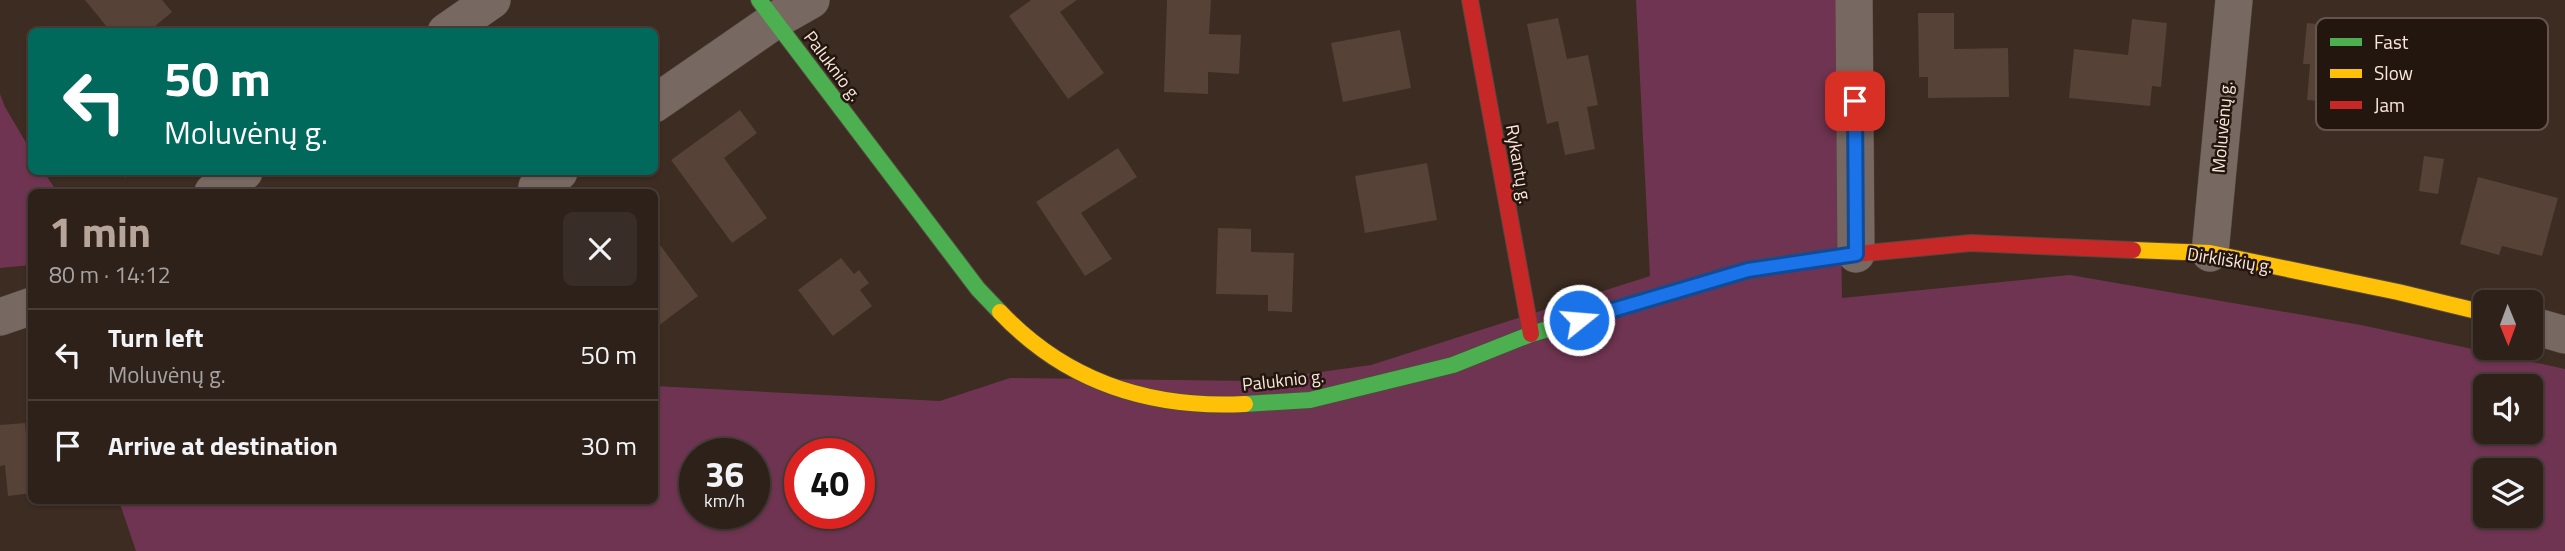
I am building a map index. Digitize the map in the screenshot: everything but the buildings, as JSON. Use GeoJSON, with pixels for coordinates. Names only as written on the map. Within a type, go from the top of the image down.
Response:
{"type":"FeatureCollection","features":[{"type":"Feature","properties":{"kind":"street"},"geometry":{"type":"LineString","coordinates":[[452,28],[492,0]]}},
{"type":"Feature","properties":{"kind":"street"},"geometry":{"type":"LineString","coordinates":[[658,101],[766,10],[811,0]]}},
{"type":"Feature","properties":{"kind":"street","name":"Rykantų g."},"geometry":{"type":"LineString","coordinates":[[1470,0],[1531,334]]}},
{"type":"Feature","properties":{"kind":"street"},"geometry":{"type":"LineString","coordinates":[[1854,0],[1856,254]]}},
{"type":"Feature","properties":{"kind":"street","name":"Moluvėnų g."},"geometry":{"type":"LineString","coordinates":[[2210,253],[2234,0]]}},
{"type":"Feature","properties":{"kind":"street","name":"Paluknio g."},"geometry":{"type":"LineString","coordinates":[[766,10],[978,289],[1012,326],[1042,351],[1071,370],[1133,394],[1174,402],[1223,405],[1310,400],[1453,365],[1531,334],[1748,270],[1856,254],[1971,243]]}},
{"type":"Feature","properties":{"kind":"street"},"geometry":{"type":"LineString","coordinates":[[218,189],[240,175]]}},
{"type":"Feature","properties":{"kind":"street","name":"Dirkliškių g."},"geometry":{"type":"LineString","coordinates":[[1971,243],[2210,253],[2473,310]]}},
{"type":"Feature","properties":{"kind":"street"},"geometry":{"type":"LineString","coordinates":[[0,317],[28,307]]}},
{"type":"Feature","properties":{"kind":"street"},"geometry":{"type":"LineString","coordinates":[[2543,329],[2565,335]]}},
{"type":"Feature","properties":{"kind":"shaded area"},"geometry":{"type":"Polygon","coordinates":[[[1636,0],[1838,0],[1842,298],[2070,275],[2361,325],[2473,349],[2473,360],[2523,360],[2565,369],[2565,551],[136,551],[120,504],[658,504],[658,386],[940,401],[1010,378],[1255,381],[1371,365],[1650,276],[1636,0]]]}},
{"type":"Feature","properties":{"kind":"shaded area"},"geometry":{"type":"Polygon","coordinates":[[[0,94],[28,146],[28,175],[46,175],[55,189],[28,189],[28,265],[0,268],[0,94]]]}},
{"type":"Feature","properties":{"kind":"traffic: fast"},"geometry":{"type":"LineString","coordinates":[[759,0],[978,289],[1000,312]]}},
{"type":"Feature","properties":{"kind":"traffic: fast"},"geometry":{"type":"LineString","coordinates":[[1245,404],[1310,400],[1453,365],[1531,334],[1748,270],[1805,261]]}},
{"type":"Feature","properties":{"kind":"traffic: slow"},"geometry":{"type":"LineString","coordinates":[[2133,250],[2210,253],[2473,310]]}},
{"type":"Feature","properties":{"kind":"traffic: slow"},"geometry":{"type":"LineString","coordinates":[[1000,312],[1053,357],[1112,386],[1143,396],[1176,402],[1245,404]]}},
{"type":"Feature","properties":{"kind":"traffic: jam"},"geometry":{"type":"LineString","coordinates":[[1470,0],[1531,334]]}},
{"type":"Feature","properties":{"kind":"traffic: jam"},"geometry":{"type":"LineString","coordinates":[[1805,261],[1971,243],[2133,250]]}},
{"type":"Feature","properties":{"kind":"route"},"geometry":{"type":"LineString","coordinates":[[1579,320],[1748,270],[1856,254],[1855,101]]}}]}
